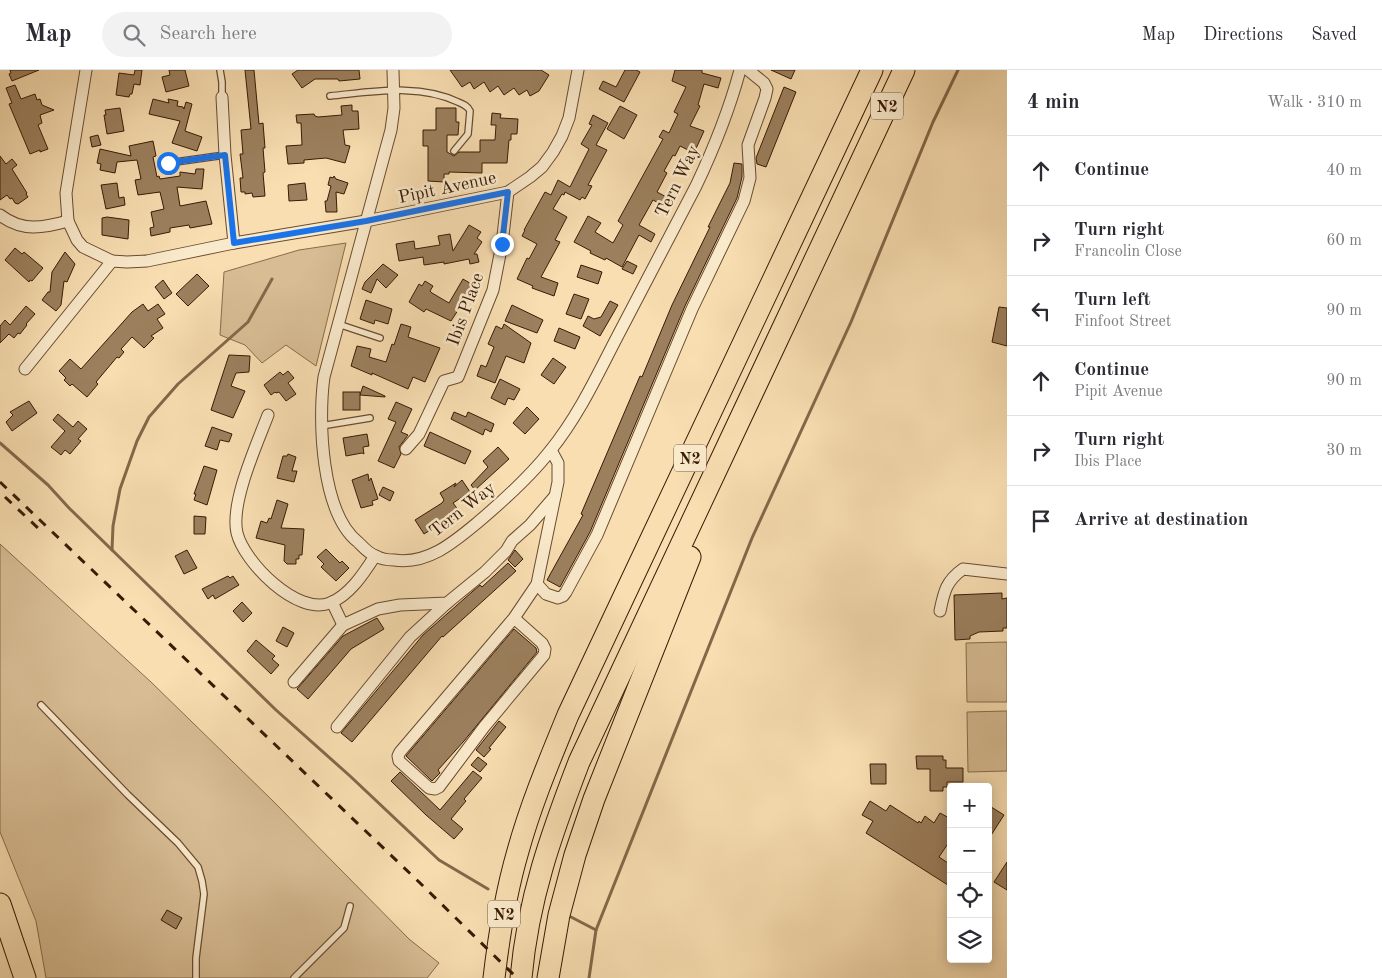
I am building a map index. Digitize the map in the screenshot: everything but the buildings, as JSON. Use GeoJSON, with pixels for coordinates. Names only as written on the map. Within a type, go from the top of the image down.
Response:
{"type":"FeatureCollection","features":[{"type":"Feature","properties":{"kind":"highway","name":"N2"},"geometry":{"type":"LineString","coordinates":[[494,978],[504,910],[518,851],[542,779],[568,715],[872,70]]}},
{"type":"Feature","properties":{"kind":"highway","name":"N2"},"geometry":{"type":"LineString","coordinates":[[521,978],[525,942],[538,879],[557,819],[579,762],[904,70]]}},
{"type":"Feature","properties":{"kind":"highway"},"geometry":{"type":"LineString","coordinates":[[548,978],[559,916],[594,799],[772,350]]}},
{"type":"Feature","properties":{"kind":"highway"},"geometry":{"type":"LineString","coordinates":[[482,978],[488,936],[498,893],[518,851]]}},
{"type":"Feature","properties":{"kind":"highway"},"geometry":{"type":"LineString","coordinates":[[0,904],[25,978]]}},
{"type":"Feature","properties":{"kind":"street"},"geometry":{"type":"LineString","coordinates":[[26,369],[112,261],[83,247],[77,240],[68,222],[66,193],[86,70]]}},
{"type":"Feature","properties":{"kind":"street","name":"Tern Way"},"geometry":{"type":"LineString","coordinates":[[393,70],[394,91],[391,130],[324,377],[321,401],[321,426],[325,464],[333,497],[342,522],[355,540],[375,556],[406,562],[431,556],[462,536],[535,470],[551,450],[582,404],[696,186],[725,118],[740,70]]}},
{"type":"Feature","properties":{"kind":"street","name":"Pipit Avenue"},"geometry":{"type":"LineString","coordinates":[[112,261],[147,261],[234,243],[366,221],[508,192],[542,167],[553,152],[569,118],[578,70]]}},
{"type":"Feature","properties":{"kind":"street"},"geometry":{"type":"LineString","coordinates":[[537,584],[546,594],[558,598],[565,595],[572,584],[604,520],[692,308],[744,201],[750,178],[748,145],[767,89],[764,83],[748,70]]}},
{"type":"Feature","properties":{"kind":"street"},"geometry":{"type":"LineString","coordinates":[[222,97],[225,155],[234,243]]}},
{"type":"Feature","properties":{"kind":"street","name":"Ibis Place"},"geometry":{"type":"LineString","coordinates":[[406,449],[419,434],[444,381],[458,376],[493,290],[501,252],[508,192]]}},
{"type":"Feature","properties":{"kind":"street"},"geometry":{"type":"LineString","coordinates":[[0,215],[14,224],[28,228],[48,227],[68,222]]}},
{"type":"Feature","properties":{"kind":"street"},"geometry":{"type":"LineString","coordinates":[[268,415],[242,487],[236,518],[237,532],[243,548],[275,586],[289,596],[314,604],[332,602],[344,594],[364,573],[375,556]]}},
{"type":"Feature","properties":{"kind":"street"},"geometry":{"type":"LineString","coordinates":[[514,618],[542,643],[545,649],[544,655],[484,727],[439,787],[435,789],[429,788],[399,761],[398,756],[514,618],[537,584],[556,496],[558,463],[551,450]]}},
{"type":"Feature","properties":{"kind":"street"},"geometry":{"type":"LineString","coordinates":[[337,727],[410,637],[485,572],[556,496]]}},
{"type":"Feature","properties":{"kind":"street"},"geometry":{"type":"LineString","coordinates":[[940,611],[945,588],[953,576],[963,569],[1007,574]]}},
{"type":"Feature","properties":{"kind":"street"},"geometry":{"type":"LineString","coordinates":[[332,602],[343,625]]}},
{"type":"Feature","properties":{"kind":"street"},"geometry":{"type":"LineString","coordinates":[[294,682],[343,625],[378,608],[447,603]]}},
{"type":"Feature","properties":{"kind":"lane"},"geometry":{"type":"LineString","coordinates":[[220,70],[222,97]]}},
{"type":"Feature","properties":{"kind":"lane"},"geometry":{"type":"LineString","coordinates":[[330,96],[394,91],[439,94],[469,108],[470,111],[468,134],[454,151]]}},
{"type":"Feature","properties":{"kind":"lane"},"geometry":{"type":"LineString","coordinates":[[168,163],[225,155]]}},
{"type":"Feature","properties":{"kind":"lane"},"geometry":{"type":"LineString","coordinates":[[338,324],[380,338]]}},
{"type":"Feature","properties":{"kind":"lane"},"geometry":{"type":"LineString","coordinates":[[321,426],[370,418]]}},
{"type":"Feature","properties":{"kind":"lane"},"geometry":{"type":"LineString","coordinates":[[41,705],[178,843],[198,867],[204,894],[196,958],[196,978]]}},
{"type":"Feature","properties":{"kind":"lane"},"geometry":{"type":"LineString","coordinates":[[294,978],[344,928],[350,906]]}},
{"type":"Feature","properties":{"kind":"shaded area"},"geometry":{"type":"Polygon","coordinates":[[[346,243],[316,366],[286,345],[262,363],[245,345],[220,335],[224,272],[299,250],[346,243]]]}},
{"type":"Feature","properties":{"kind":"shaded area"},"geometry":{"type":"Polygon","coordinates":[[[0,544],[151,682],[273,801],[409,939],[439,963],[427,978],[46,978],[36,921],[0,832],[0,544]]]}},
{"type":"Feature","properties":{"kind":"shaded area"},"geometry":{"type":"Polygon","coordinates":[[[1007,642],[1007,702],[967,702],[966,643],[1007,642]]]}},
{"type":"Feature","properties":{"kind":"shaded area"},"geometry":{"type":"Polygon","coordinates":[[[1007,711],[1007,771],[968,772],[967,712],[1007,711]]]}},
{"type":"Feature","properties":{"kind":"waterway"},"geometry":{"type":"LineString","coordinates":[[589,978],[596,930],[752,538],[851,322],[933,122],[958,70]]}},
{"type":"Feature","properties":{"kind":"waterway"},"geometry":{"type":"LineString","coordinates":[[112,550],[113,526],[120,489],[137,441],[149,417],[178,384],[248,322],[272,279]]}},
{"type":"Feature","properties":{"kind":"waterway"},"geometry":{"type":"LineString","coordinates":[[0,443],[48,485],[69,508],[276,710],[350,776],[439,860],[488,889]]}},
{"type":"Feature","properties":{"kind":"waterway"},"geometry":{"type":"LineString","coordinates":[[571,917],[596,930]]}},
{"type":"Feature","properties":{"kind":"railway"},"geometry":{"type":"LineString","coordinates":[[0,482],[517,978]]}},
{"type":"Feature","properties":{"kind":"railway"},"geometry":{"type":"LineString","coordinates":[[5,497],[38,528]]}},
{"type":"Feature","properties":{"kind":"route"},"geometry":{"type":"LineString","coordinates":[[168,163],[225,155],[234,243],[366,221],[508,192],[502,244]]}}]}
